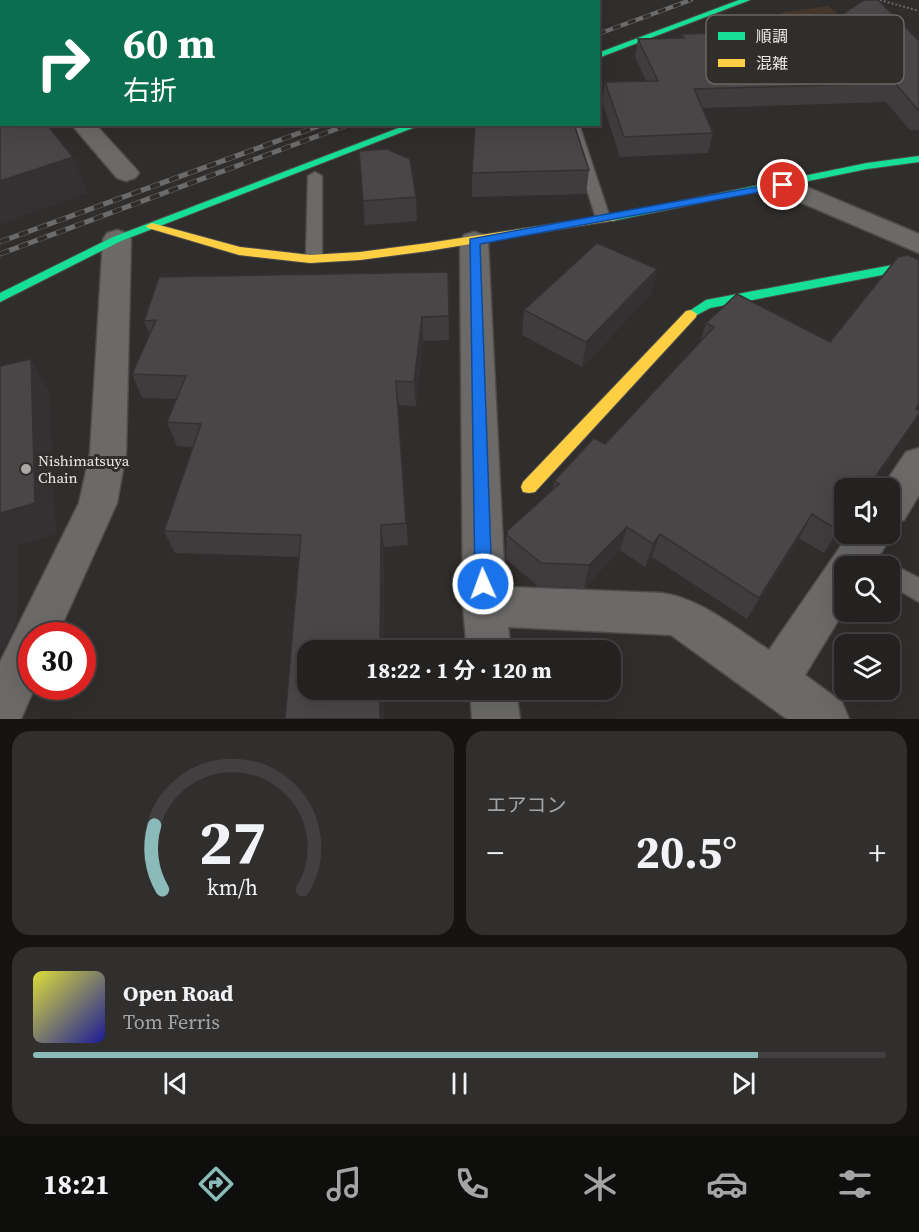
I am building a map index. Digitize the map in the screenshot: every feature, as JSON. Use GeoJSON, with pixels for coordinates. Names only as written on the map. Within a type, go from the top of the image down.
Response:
{"type":"FeatureCollection","features":[{"type":"Feature","properties":{"kind":"street"},"geometry":{"type":"LineString","coordinates":[[706,15],[746,0]]}},
{"type":"Feature","properties":{"kind":"street"},"geometry":{"type":"LineString","coordinates":[[600,55],[706,15]]}},
{"type":"Feature","properties":{"kind":"street"},"geometry":{"type":"LineString","coordinates":[[84,126],[126,173]]}},
{"type":"Feature","properties":{"kind":"street"},"geometry":{"type":"LineString","coordinates":[[0,298],[117,239],[414,126]]}},
{"type":"Feature","properties":{"kind":"street"},"geometry":{"type":"LineString","coordinates":[[152,226],[209,245],[250,254],[343,258],[474,241],[783,185],[897,160],[919,159]]}},
{"type":"Feature","properties":{"kind":"street"},"geometry":{"type":"LineString","coordinates":[[783,185],[919,244]]}},
{"type":"Feature","properties":{"kind":"street"},"geometry":{"type":"LineString","coordinates":[[42,622],[98,503],[108,453],[117,239]]}},
{"type":"Feature","properties":{"kind":"street"},"geometry":{"type":"LineString","coordinates":[[474,241],[484,606],[488,640]]}},
{"type":"Feature","properties":{"kind":"street"},"geometry":{"type":"LineString","coordinates":[[529,487],[694,311],[706,303],[919,264]]}},
{"type":"Feature","properties":{"kind":"street"},"geometry":{"type":"LineString","coordinates":[[900,492],[919,463]]}},
{"type":"Feature","properties":{"kind":"street"},"geometry":{"type":"LineString","coordinates":[[775,681],[834,604]]}},
{"type":"Feature","properties":{"kind":"street"},"geometry":{"type":"LineString","coordinates":[[484,606],[662,613],[680,616],[775,681],[825,719]]}},
{"type":"Feature","properties":{"kind":"street"},"geometry":{"type":"LineString","coordinates":[[0,712],[18,674]]}},
{"type":"Feature","properties":{"kind":"street"},"geometry":{"type":"LineString","coordinates":[[494,700],[496,719]]}},
{"type":"Feature","properties":{"kind":"lane"},"geometry":{"type":"LineString","coordinates":[[573,126],[603,218]]}},
{"type":"Feature","properties":{"kind":"lane"},"geometry":{"type":"LineString","coordinates":[[314,258],[315,176]]}},
{"type":"Feature","properties":{"kind":"lane"},"geometry":{"type":"LineString","coordinates":[[900,581],[919,591]]}},
{"type":"Feature","properties":{"kind":"path"},"geometry":{"type":"LineString","coordinates":[[880,0],[919,11]]}},
{"type":"Feature","properties":{"kind":"shaded area"},"geometry":{"type":"Polygon","coordinates":[[[828,6],[839,15],[783,15],[780,13],[828,6]]]}},
{"type":"Feature","properties":{"kind":"shaded area"},"geometry":{"type":"Polygon","coordinates":[[[706,42],[706,44],[681,45],[706,42]]]}},
{"type":"Feature","properties":{"kind":"building"},"geometry":{"type":"Polygon","coordinates":[[[864,0],[878,0],[893,15],[842,15],[864,0]]]}},
{"type":"Feature","properties":{"kind":"building"},"geometry":{"type":"Polygon","coordinates":[[[904,26],[919,41],[919,111],[896,84],[904,84],[904,26]]]}},
{"type":"Feature","properties":{"kind":"building"},"geometry":{"type":"Polygon","coordinates":[[[706,33],[706,84],[862,84],[694,89],[713,133],[624,137],[605,82],[658,81],[638,39],[684,38],[682,34],[706,33]]]}},
{"type":"Feature","properties":{"kind":"building"},"geometry":{"type":"Polygon","coordinates":[[[0,126],[48,126],[73,157],[0,181],[0,126]]]}},
{"type":"Feature","properties":{"kind":"building"},"geometry":{"type":"Polygon","coordinates":[[[475,126],[575,126],[589,170],[472,173],[475,126]]]}},
{"type":"Feature","properties":{"kind":"building"},"geometry":{"type":"Polygon","coordinates":[[[387,149],[410,159],[416,197],[363,201],[359,151],[387,149]]]}},
{"type":"Feature","properties":{"kind":"building"},"geometry":{"type":"Polygon","coordinates":[[[597,243],[657,269],[586,342],[524,310],[597,243]]]}},
{"type":"Feature","properties":{"kind":"building"},"geometry":{"type":"Polygon","coordinates":[[[908,255],[919,260],[919,404],[916,409],[919,414],[875,478],[834,478],[834,528],[812,514],[759,598],[660,534],[653,544],[627,527],[589,565],[541,563],[508,536],[507,531],[559,484],[554,481],[594,438],[605,444],[714,327],[706,323],[737,294],[830,342],[898,257],[908,255]]]}},
{"type":"Feature","properties":{"kind":"building"},"geometry":{"type":"Polygon","coordinates":[[[448,272],[449,316],[422,317],[414,382],[396,381],[406,523],[381,525],[380,640],[297,640],[297,700],[380,700],[380,719],[285,719],[301,535],[164,531],[201,424],[167,422],[186,376],[132,374],[156,320],[144,321],[159,277],[448,272]]]}},
{"type":"Feature","properties":{"kind":"building"},"geometry":{"type":"Polygon","coordinates":[[[31,359],[35,503],[0,513],[0,366],[31,359]]]}},
{"type":"Feature","properties":{"kind":"railway"},"geometry":{"type":"LineString","coordinates":[[600,33],[691,0]]}},
{"type":"Feature","properties":{"kind":"railway"},"geometry":{"type":"LineString","coordinates":[[0,242],[319,126]]}},
{"type":"Feature","properties":{"kind":"railway"},"geometry":{"type":"LineString","coordinates":[[0,254],[345,126]]}},
{"type":"Feature","properties":{"kind":"traffic: fast"},"geometry":{"type":"LineString","coordinates":[[706,15],[746,0]]}},
{"type":"Feature","properties":{"kind":"traffic: fast"},"geometry":{"type":"LineString","coordinates":[[600,55],[706,15]]}},
{"type":"Feature","properties":{"kind":"traffic: fast"},"geometry":{"type":"LineString","coordinates":[[0,298],[117,239],[414,126]]}},
{"type":"Feature","properties":{"kind":"traffic: fast"},"geometry":{"type":"LineString","coordinates":[[612,218],[867,166],[919,159]]}},
{"type":"Feature","properties":{"kind":"traffic: fast"},"geometry":{"type":"LineString","coordinates":[[691,314],[706,304],[919,264]]}},
{"type":"Feature","properties":{"kind":"traffic: slow"},"geometry":{"type":"LineString","coordinates":[[152,226],[239,251],[310,259],[360,256],[428,247],[612,218]]}},
{"type":"Feature","properties":{"kind":"traffic: slow"},"geometry":{"type":"LineString","coordinates":[[529,487],[691,314]]}},
{"type":"Feature","properties":{"kind":"place","name":"Nishimatsuya Chain"},"geometry":{"type":"Point","coordinates":[26,469]}},
{"type":"Feature","properties":{"kind":"route"},"geometry":{"type":"LineString","coordinates":[[483,584],[474,241],[783,185]]}}]}
